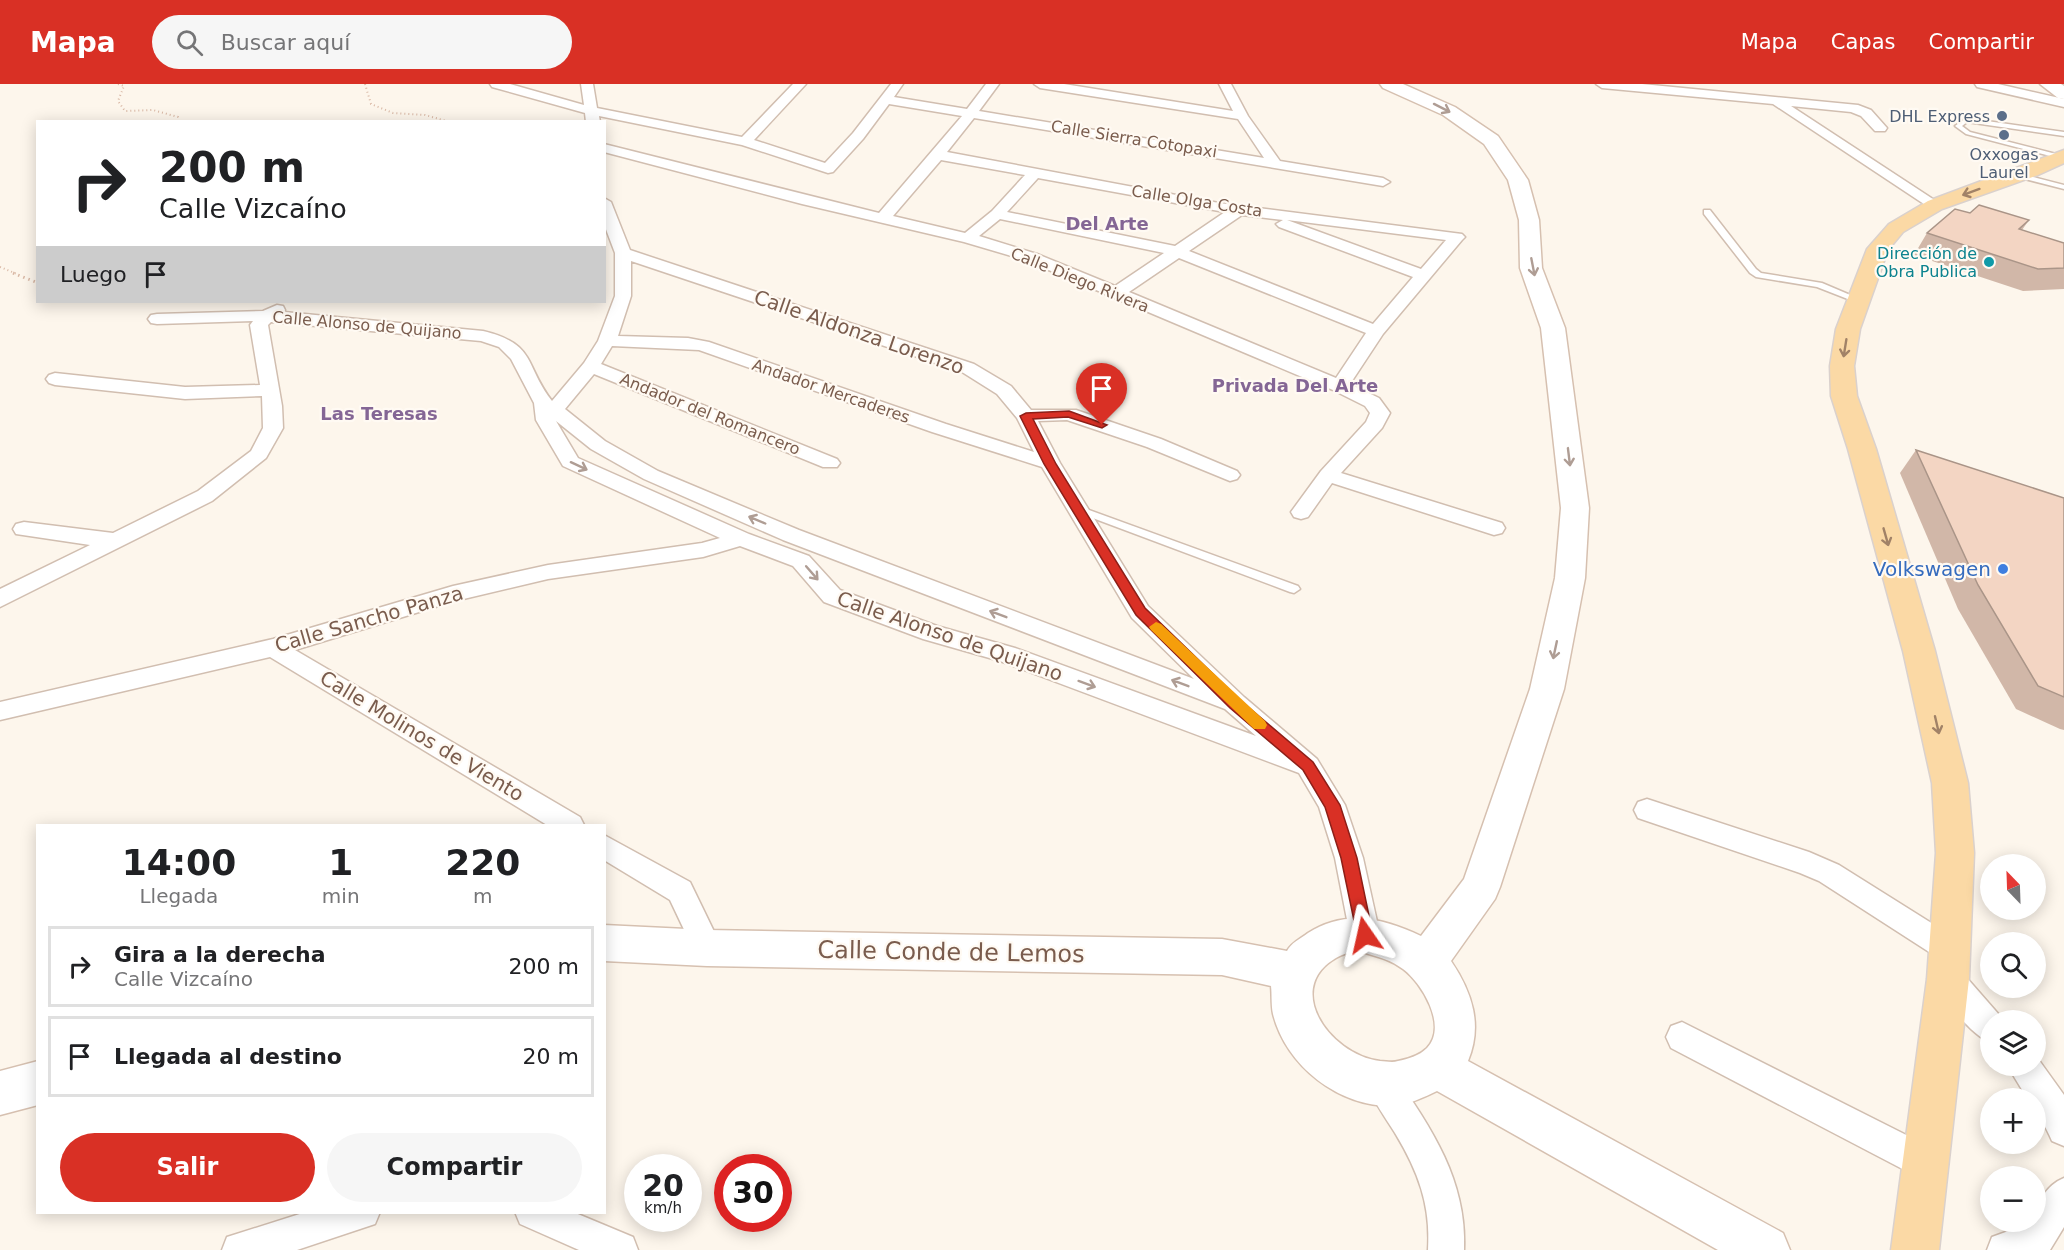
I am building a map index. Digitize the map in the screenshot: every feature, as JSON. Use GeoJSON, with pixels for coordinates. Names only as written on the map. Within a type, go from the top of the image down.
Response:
{"type":"FeatureCollection","features":[{"type":"Feature","properties":{"kind":"main road"},"geometry":{"type":"LineString","coordinates":[[1915,1250],[1949,964],[1955,853],[1950,783],[1919,651],[1862,449],[1844,396],[1842,366],[1848,329],[1858,300],[1878,249],[1896,228],[1935,205],[2052,169]]}},
{"type":"Feature","properties":{"kind":"street"},"geometry":{"type":"LineString","coordinates":[[496,84],[560,103],[593,116],[745,142],[828,170],[858,136],[897,84]]}},
{"type":"Feature","properties":{"kind":"street"},"geometry":{"type":"LineString","coordinates":[[560,84],[560,103]]}},
{"type":"Feature","properties":{"kind":"street"},"geometry":{"type":"LineString","coordinates":[[587,84],[593,116]]}},
{"type":"Feature","properties":{"kind":"street"},"geometry":{"type":"LineString","coordinates":[[745,142],[800,84]]}},
{"type":"Feature","properties":{"kind":"street"},"geometry":{"type":"LineString","coordinates":[[883,218],[938,155],[993,84]]}},
{"type":"Feature","properties":{"kind":"street"},"geometry":{"type":"LineString","coordinates":[[1040,84],[1242,116]]}},
{"type":"Feature","properties":{"kind":"street"},"geometry":{"type":"LineString","coordinates":[[1225,84],[1242,116],[1275,163]]}},
{"type":"Feature","properties":{"kind":"street"},"geometry":{"type":"LineString","coordinates":[[1389,84],[1449,111],[1491,141],[1518,180],[1528,220],[1532,268],[1552,328],[1575,508],[1570,578],[1547,690],[1481,887],[1426,962]]}},
{"type":"Feature","properties":{"kind":"street"},"geometry":{"type":"LineString","coordinates":[[1602,84],[1853,108],[1866,113],[1880,128]]}},
{"type":"Feature","properties":{"kind":"street"},"geometry":{"type":"LineString","coordinates":[[1757,84],[1762,86],[1768,101],[1790,110],[1935,205]]}},
{"type":"Feature","properties":{"kind":"street"},"geometry":{"type":"LineString","coordinates":[[1981,84],[2064,103]]}},
{"type":"Feature","properties":{"kind":"street"},"geometry":{"type":"LineString","coordinates":[[2049,84],[2064,94]]}},
{"type":"Feature","properties":{"kind":"street"},"geometry":{"type":"LineString","coordinates":[[2056,84],[2064,87]]}},
{"type":"Feature","properties":{"kind":"street","name":"Calle Sierra Cotopaxi"},"geometry":{"type":"LineString","coordinates":[[885,99],[1383,182]]}},
{"type":"Feature","properties":{"kind":"street","name":"Calle Diego Rivera"},"geometry":{"type":"LineString","coordinates":[[606,149],[807,201],[968,238],[1031,257],[1114,294],[1340,386],[1372,402],[1380,413],[1375,424],[1328,476],[1300,512]]}},
{"type":"Feature","properties":{"kind":"street","name":"Calle Olga Costa"},"geometry":{"type":"LineString","coordinates":[[938,155],[1034,174],[1240,208],[1457,237],[1425,276]]}},
{"type":"Feature","properties":{"kind":"street"},"geometry":{"type":"LineString","coordinates":[[968,238],[997,214],[1034,174]]}},
{"type":"Feature","properties":{"kind":"street"},"geometry":{"type":"LineString","coordinates":[[548,411],[591,366],[607,341],[623,296],[622,253],[606,208]]}},
{"type":"Feature","properties":{"kind":"street"},"geometry":{"type":"LineString","coordinates":[[1114,294],[1240,208],[1425,276],[1376,331],[1340,386]]}},
{"type":"Feature","properties":{"kind":"street"},"geometry":{"type":"LineString","coordinates":[[997,214],[1176,251],[1376,331]]}},
{"type":"Feature","properties":{"kind":"street","name":"Calle Aldonza Lorenzo"},"geometry":{"type":"LineString","coordinates":[[622,253],[968,368],[1004,390],[1026,416],[1050,464],[1140,612],[1235,704],[1308,766],[1332,805],[1349,858],[1365,935]]}},
{"type":"Feature","properties":{"kind":"street","name":"Calle Alonso de Quijano"},"geometry":{"type":"LineString","coordinates":[[175,303],[157,319],[266,316],[483,336],[505,343],[519,357],[548,411],[570,462],[741,539],[801,561],[831,596],[931,633],[1007,654],[1308,766]]}},
{"type":"Feature","properties":{"kind":"street"},"geometry":{"type":"LineString","coordinates":[[0,599],[206,496],[259,454],[273,428],[270,390],[259,336],[259,325],[266,316],[289,303]]}},
{"type":"Feature","properties":{"kind":"street","name":"Andador Mercaderes"},"geometry":{"type":"LineString","coordinates":[[607,341],[688,343],[703,346],[1050,464]]}},
{"type":"Feature","properties":{"kind":"street","name":"Andador del Romancero"},"geometry":{"type":"LineString","coordinates":[[591,366],[830,463]]}},
{"type":"Feature","properties":{"kind":"street"},"geometry":{"type":"LineString","coordinates":[[55,379],[185,393],[270,390]]}},
{"type":"Feature","properties":{"kind":"street","name":"Calle Alonso de Quijano"},"geometry":{"type":"LineString","coordinates":[[548,411],[598,445],[651,476],[791,535],[1235,704]]}},
{"type":"Feature","properties":{"kind":"street"},"geometry":{"type":"LineString","coordinates":[[1026,416],[1069,414],[1154,443],[1230,475]]}},
{"type":"Feature","properties":{"kind":"street"},"geometry":{"type":"LineString","coordinates":[[1328,476],[1494,528]]}},
{"type":"Feature","properties":{"kind":"street"},"geometry":{"type":"LineString","coordinates":[[24,529],[117,541]]}},
{"type":"Feature","properties":{"kind":"street"},"geometry":{"type":"LineString","coordinates":[[775,551],[791,535]]}},
{"type":"Feature","properties":{"kind":"street","name":"Calle Sancho Panza"},"geometry":{"type":"LineString","coordinates":[[0,711],[273,648],[453,594],[537,574],[703,550],[741,539]]}},
{"type":"Feature","properties":{"kind":"street","name":"Calle Molinos de Viento"},"geometry":{"type":"LineString","coordinates":[[273,648],[568,824]]}},
{"type":"Feature","properties":{"kind":"street"},"geometry":{"type":"LineString","coordinates":[[1647,810],[1809,864],[1829,873],[1949,964],[1980,1012]]}},
{"type":"Feature","properties":{"kind":"street"},"geometry":{"type":"LineString","coordinates":[[606,847],[681,891],[707,948]]}},
{"type":"Feature","properties":{"kind":"street"},"geometry":{"type":"LineString","coordinates":[[1365,935],[1397,944],[1426,962],[1446,988],[1456,1017],[1453,1045],[1438,1068],[1413,1082],[1383,1085],[1355,1078],[1329,1064],[1308,1044],[1295,1020],[1291,995],[1296,972],[1311,951],[1335,938],[1365,935]]}},
{"type":"Feature","properties":{"kind":"street","name":"Calle Conde de Lemos"},"geometry":{"type":"LineString","coordinates":[[606,943],[707,948],[1222,957],[1296,972]]}},
{"type":"Feature","properties":{"kind":"street"},"geometry":{"type":"LineString","coordinates":[[1682,1037],[1926,1163]]}},
{"type":"Feature","properties":{"kind":"street"},"geometry":{"type":"LineString","coordinates":[[1438,1068],[1766,1250]]}},
{"type":"Feature","properties":{"kind":"street"},"geometry":{"type":"LineString","coordinates":[[2031,1076],[2063,1122]]}},
{"type":"Feature","properties":{"kind":"street"},"geometry":{"type":"LineString","coordinates":[[0,1093],[36,1084]]}},
{"type":"Feature","properties":{"kind":"street"},"geometry":{"type":"LineString","coordinates":[[1383,1085],[1414,1131],[1442,1189],[1446,1250]]}},
{"type":"Feature","properties":{"kind":"street"},"geometry":{"type":"LineString","coordinates":[[2006,1250],[2037,1239],[2064,1195]]}},
{"type":"Feature","properties":{"kind":"street"},"geometry":{"type":"LineString","coordinates":[[240,1250],[357,1214]]}},
{"type":"Feature","properties":{"kind":"street"},"geometry":{"type":"LineString","coordinates":[[537,1214],[620,1250]]}},
{"type":"Feature","properties":{"kind":"lane"},"geometry":{"type":"LineString","coordinates":[[2052,169],[1968,133],[1958,126],[1966,120],[2064,134]]}},
{"type":"Feature","properties":{"kind":"lane"},"geometry":{"type":"LineString","coordinates":[[1707,212],[1753,271],[1759,275],[1819,285],[1858,300]]}},
{"type":"Feature","properties":{"kind":"lane"},"geometry":{"type":"LineString","coordinates":[[1078,509],[1294,589]]}},
{"type":"Feature","properties":{"kind":"path"},"geometry":{"type":"LineString","coordinates":[[117,84],[124,86],[118,101],[125,111],[153,110],[178,117],[178,120]]}},
{"type":"Feature","properties":{"kind":"path"},"geometry":{"type":"LineString","coordinates":[[365,84],[371,104],[393,113],[425,115],[443,120]]}},
{"type":"Feature","properties":{"kind":"path"},"geometry":{"type":"LineString","coordinates":[[0,267],[36,282]]}},
{"type":"Feature","properties":{"kind":"building"},"geometry":{"type":"Polygon","coordinates":[[[1979,205],[2029,220],[2019,229],[2064,243],[2064,268],[2038,269],[1927,233],[1955,209],[1970,213],[1979,205]]]}},
{"type":"Feature","properties":{"kind":"building","name":"Volkswagen"},"geometry":{"type":"Polygon","coordinates":[[[1916,450],[2064,498],[2064,697],[2038,686],[1978,585],[1916,450]]]}},
{"type":"Feature","properties":{"kind":"slow traffic"},"geometry":{"type":"LineString","coordinates":[[1156,627],[1259,725]]}},
{"type":"Feature","properties":{"kind":"place","name":"DHL Express"},"geometry":{"type":"Point","coordinates":[2002,116]}},
{"type":"Feature","properties":{"kind":"place","name":"Oxxogas Laurel"},"geometry":{"type":"Point","coordinates":[2004,135]}},
{"type":"Feature","properties":{"kind":"place","name":"Dirección de Obra Publica"},"geometry":{"type":"Point","coordinates":[1989,262]}},
{"type":"Feature","properties":{"kind":"place","name":"Volkswagen"},"geometry":{"type":"Point","coordinates":[2003,569]}},
{"type":"Feature","properties":{"kind":"district","name":"Del Arte"},"geometry":{"type":"Point","coordinates":[1107,223]}},
{"type":"Feature","properties":{"kind":"district","name":"Privada Del Arte"},"geometry":{"type":"Point","coordinates":[1295,385]}},
{"type":"Feature","properties":{"kind":"district","name":"Las Teresas"},"geometry":{"type":"Point","coordinates":[379,413]}},
{"type":"Feature","properties":{"kind":"route"},"geometry":{"type":"LineString","coordinates":[[1102,425],[1069,414],[1026,416],[1050,464],[1140,612],[1235,704],[1308,766],[1332,805],[1349,858],[1365,935]]}}]}
